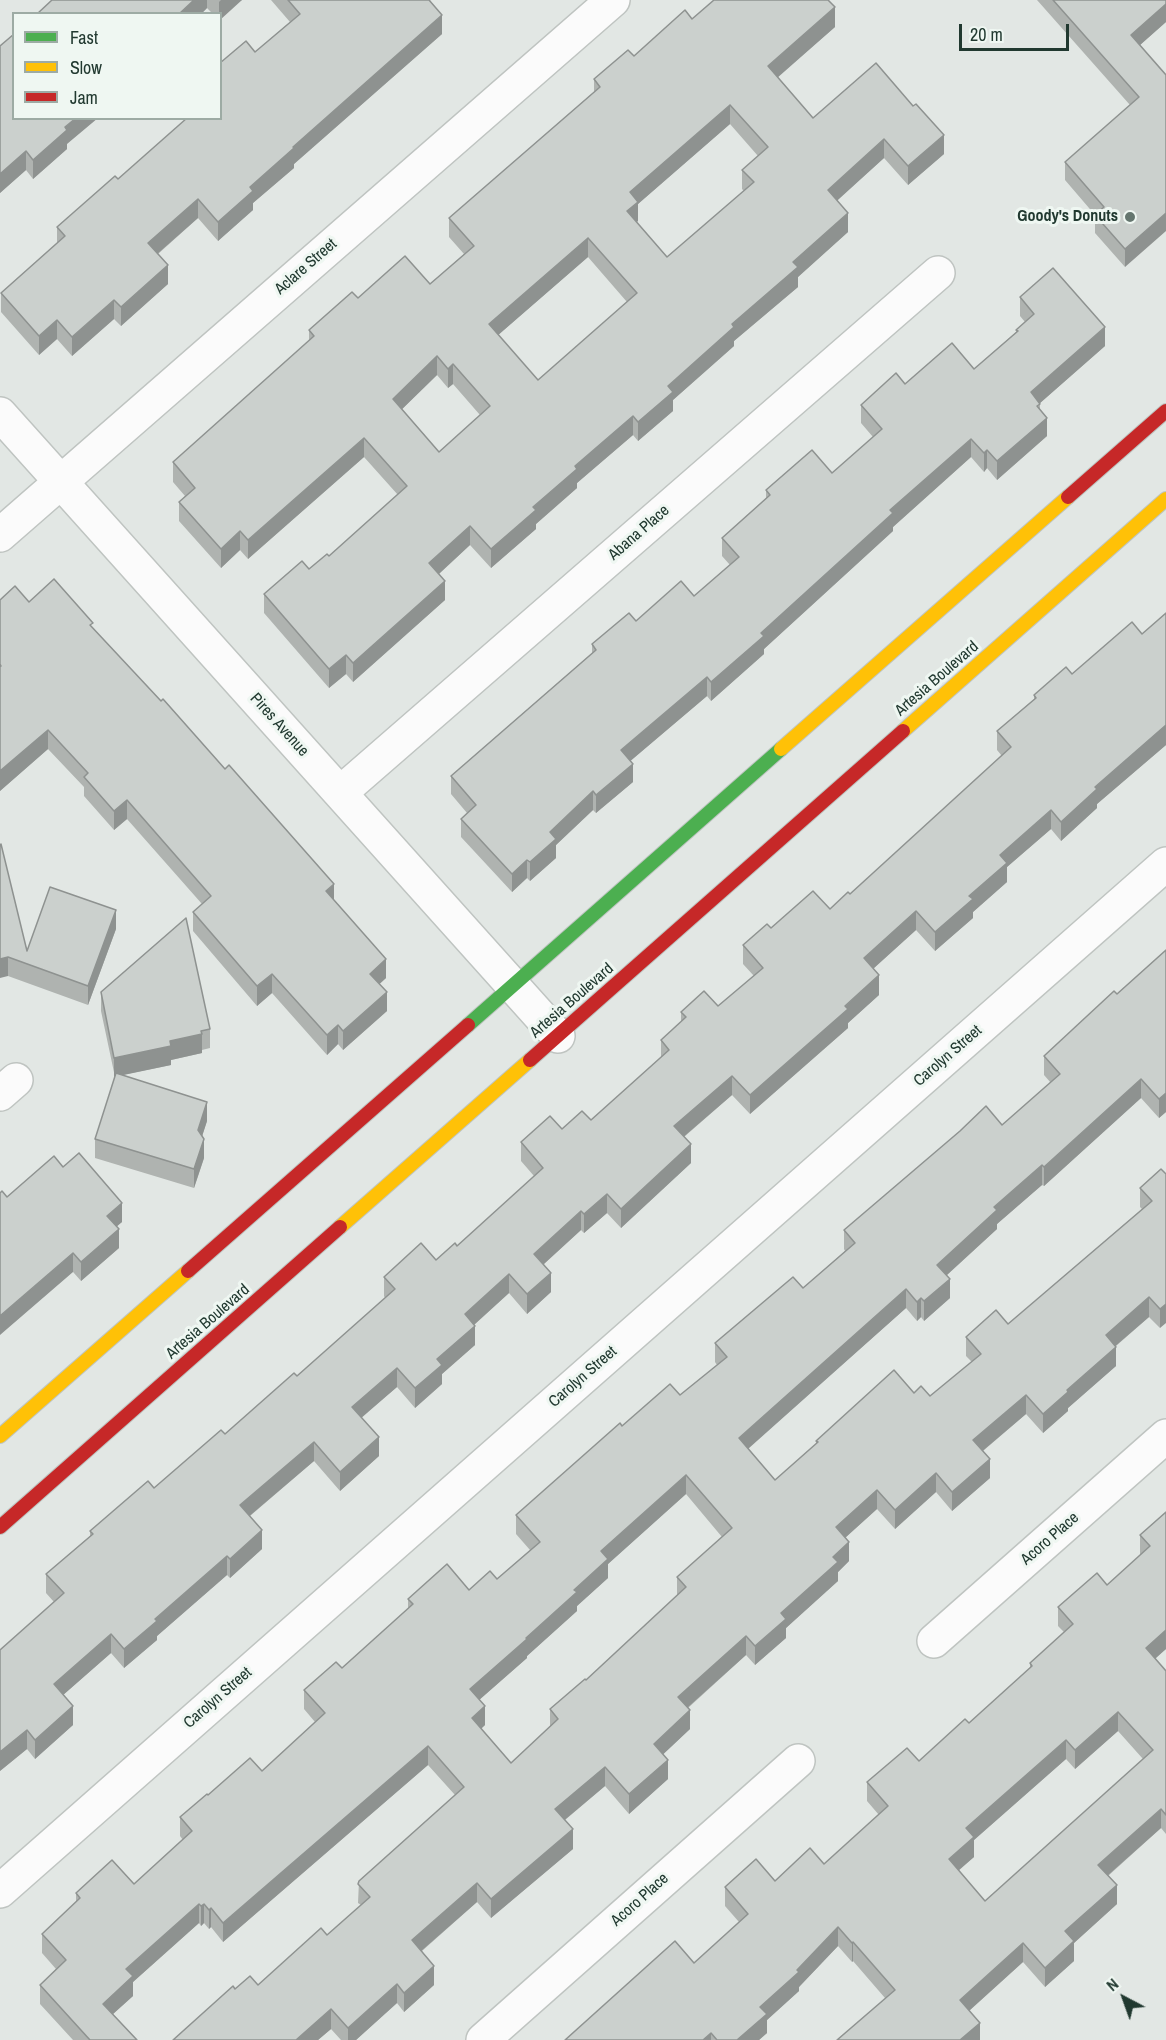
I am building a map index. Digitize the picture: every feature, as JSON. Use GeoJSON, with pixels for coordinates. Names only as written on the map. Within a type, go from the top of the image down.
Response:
{"type":"FeatureCollection","features":[{"type":"Feature","properties":{"kind":"main road"},"geometry":{"type":"LineString","coordinates":[[0,1436],[1166,411]]}},
{"type":"Feature","properties":{"kind":"main road","name":"Artesia Boulevard"},"geometry":{"type":"LineString","coordinates":[[0,1527],[1166,499]]}},
{"type":"Feature","properties":{"kind":"street","name":"Aclare Street"},"geometry":{"type":"LineString","coordinates":[[0,535],[613,0]]}},
{"type":"Feature","properties":{"kind":"street","name":"Abana Place"},"geometry":{"type":"LineString","coordinates":[[340,793],[938,273]]}},
{"type":"Feature","properties":{"kind":"street","name":"Pires Avenue"},"geometry":{"type":"LineString","coordinates":[[0,414],[558,1036]]}},
{"type":"Feature","properties":{"kind":"street","name":"Carolyn Street"},"geometry":{"type":"LineString","coordinates":[[0,1891],[1166,864]]}},
{"type":"Feature","properties":{"kind":"street","name":"Acoro Place"},"geometry":{"type":"LineString","coordinates":[[934,1641],[1166,1436]]}},
{"type":"Feature","properties":{"kind":"street","name":"Acoro Place"},"geometry":{"type":"LineString","coordinates":[[483,2040],[798,1761]]}},
{"type":"Feature","properties":{"kind":"building"},"geometry":{"type":"Polygon","coordinates":[[[52,0],[194,0],[181,12],[39,12],[52,0]]]}},
{"type":"Feature","properties":{"kind":"building"},"geometry":{"type":"Polygon","coordinates":[[[288,0],[429,0],[442,15],[293,147],[250,187],[253,191],[218,222],[198,199],[148,243],[168,265],[121,307],[114,300],[72,337],[57,320],[39,336],[1,293],[65,236],[57,227],[115,176],[118,179],[185,120],[222,120],[222,61],[246,41],[255,52],[300,14],[288,0]]]}},
{"type":"Feature","properties":{"kind":"building"},"geometry":{"type":"Polygon","coordinates":[[[714,0],[828,0],[835,7],[768,66],[813,118],[876,63],[913,106],[916,104],[944,135],[908,166],[884,139],[828,190],[848,213],[793,262],[798,267],[732,324],[734,327],[668,386],[673,392],[638,422],[633,416],[575,466],[577,469],[533,507],[536,510],[491,549],[470,526],[429,563],[445,581],[353,663],[346,655],[329,669],[264,594],[302,561],[309,569],[327,554],[329,556],[407,486],[364,438],[248,540],[240,531],[221,549],[179,502],[195,488],[173,462],[314,336],[309,330],[352,292],[358,298],[405,256],[430,284],[474,246],[449,218],[600,87],[594,79],[628,50],[634,56],[685,10],[692,19],[714,0]],[[730,105],[630,192],[638,202],[627,211],[667,257],[754,182],[742,170],[768,147],[730,105]],[[588,238],[489,324],[538,380],[637,293],[588,238]],[[437,356],[393,399],[439,452],[490,406],[453,364],[448,369],[437,356]]]}},
{"type":"Feature","properties":{"kind":"building"},"geometry":{"type":"Polygon","coordinates":[[[1053,0],[1166,0],[1166,4],[1131,35],[1166,75],[1166,213],[1125,249],[1095,215],[1104,207],[1065,162],[1139,97],[1053,0]]]}},
{"type":"Feature","properties":{"kind":"building"},"geometry":{"type":"Polygon","coordinates":[[[12,36],[12,120],[74,120],[65,127],[67,130],[33,160],[26,151],[0,174],[0,46],[12,36]]]}},
{"type":"Feature","properties":{"kind":"building"},"geometry":{"type":"Polygon","coordinates":[[[1053,268],[1105,327],[1031,392],[1040,404],[1037,406],[1047,418],[997,461],[987,450],[984,453],[971,439],[890,510],[893,513],[761,633],[764,636],[711,682],[707,677],[621,750],[633,764],[596,795],[593,791],[550,832],[556,839],[530,862],[527,860],[512,874],[461,819],[476,805],[451,776],[596,650],[592,644],[629,613],[636,621],[681,581],[694,596],[739,557],[722,538],[770,495],[766,490],[812,450],[832,473],[882,429],[861,405],[896,373],[905,384],[952,343],[974,369],[1034,314],[1020,297],[1053,268]]]}},
{"type":"Feature","properties":{"kind":"building"},"geometry":{"type":"Polygon","coordinates":[[[54,579],[93,623],[90,625],[161,701],[163,699],[225,769],[229,765],[334,884],[326,891],[386,959],[370,974],[387,992],[343,1031],[338,1025],[327,1035],[272,974],[257,986],[193,912],[211,896],[127,800],[114,811],[84,777],[88,773],[48,730],[0,771],[0,600],[15,586],[29,602],[54,579]]]}},
{"type":"Feature","properties":{"kind":"building"},"geometry":{"type":"Polygon","coordinates":[[[1166,613],[1166,725],[1095,787],[1097,789],[1061,822],[1051,810],[1000,855],[1007,863],[969,896],[973,899],[935,932],[916,911],[864,958],[879,975],[845,1006],[848,1009],[750,1095],[732,1076],[674,1126],[691,1144],[621,1209],[607,1194],[584,1214],[581,1211],[534,1254],[551,1273],[527,1294],[509,1274],[465,1314],[475,1326],[437,1359],[442,1365],[415,1388],[397,1368],[352,1407],[379,1437],[340,1472],[314,1442],[240,1505],[262,1530],[230,1559],[227,1556],[124,1649],[111,1634],[54,1684],[73,1706],[35,1740],[27,1730],[0,1752],[0,1650],[64,1593],[46,1574],[93,1534],[90,1531],[148,1481],[154,1488],[221,1430],[225,1434],[294,1373],[297,1376],[395,1289],[384,1277],[421,1243],[436,1260],[455,1243],[457,1246],[543,1168],[521,1142],[550,1116],[562,1129],[582,1111],[591,1120],[669,1050],[661,1040],[686,1017],[681,1012],[704,991],[718,1006],[763,968],[743,945],[767,924],[771,928],[813,891],[830,909],[848,892],[850,894],[1011,747],[997,731],[1036,698],[1034,695],[1066,667],[1072,674],[1132,622],[1142,634],[1166,613]]]}},
{"type":"Feature","properties":{"kind":"building"},"geometry":{"type":"Polygon","coordinates":[[[1,844],[27,951],[50,887],[116,910],[88,986],[8,957],[0,959],[1,844]]]}},
{"type":"Feature","properties":{"kind":"building"},"geometry":{"type":"Polygon","coordinates":[[[186,918],[210,1029],[201,1031],[202,1034],[170,1041],[171,1046],[114,1058],[101,992],[186,918]]]}},
{"type":"Feature","properties":{"kind":"building"},"geometry":{"type":"Polygon","coordinates":[[[1166,950],[1166,1093],[1159,1099],[1141,1079],[1044,1167],[1042,1165],[994,1207],[997,1210],[937,1265],[950,1279],[924,1301],[921,1298],[917,1302],[906,1289],[739,1438],[775,1480],[894,1370],[914,1393],[921,1386],[930,1396],[981,1354],[966,1337],[996,1310],[1008,1324],[1152,1201],[1140,1188],[1161,1169],[1166,1174],[1166,1304],[1160,1309],[1149,1297],[1106,1335],[1116,1347],[1043,1414],[1026,1395],[973,1440],[990,1459],[952,1492],[936,1473],[895,1510],[877,1490],[836,1527],[849,1542],[833,1557],[838,1562],[781,1613],[786,1619],[755,1646],[746,1636],[678,1697],[690,1710],[654,1744],[668,1760],[629,1794],[605,1767],[555,1809],[573,1829],[491,1899],[477,1883],[412,1940],[434,1966],[404,1993],[397,1984],[348,2028],[331,2009],[296,2040],[173,2040],[233,1986],[235,1989],[250,1976],[258,1985],[321,1928],[327,1935],[370,1897],[358,1884],[359,1881],[464,1787],[428,1746],[223,1923],[211,1908],[209,1910],[204,1904],[201,1906],[199,1904],[126,1969],[133,1976],[103,2004],[137,2040],[90,2040],[40,1985],[66,1960],[42,1934],[80,1898],[76,1893],[112,1860],[134,1884],[192,1831],[180,1817],[250,1758],[262,1771],[325,1713],[304,1690],[336,1662],[342,1668],[413,1604],[408,1599],[447,1564],[469,1590],[490,1571],[497,1579],[540,1542],[516,1515],[620,1423],[622,1426],[670,1384],[680,1395],[727,1357],[715,1343],[793,1277],[803,1288],[855,1243],[844,1230],[986,1106],[1002,1125],[1060,1074],[1044,1056],[1114,991],[1117,994],[1166,950]],[[686,1475],[601,1551],[608,1559],[574,1590],[577,1592],[470,1689],[485,1706],[472,1718],[511,1763],[558,1719],[550,1709],[586,1680],[686,1587],[677,1577],[732,1528],[686,1475]]]}},
{"type":"Feature","properties":{"kind":"building"},"geometry":{"type":"Polygon","coordinates":[[[116,1073],[207,1102],[198,1130],[204,1139],[194,1169],[95,1139],[116,1073]]]}},
{"type":"Feature","properties":{"kind":"building"},"geometry":{"type":"Polygon","coordinates":[[[79,1153],[122,1203],[107,1216],[119,1229],[81,1262],[73,1253],[0,1316],[0,1193],[2,1191],[7,1197],[54,1156],[63,1167],[79,1153]]]}},
{"type":"Feature","properties":{"kind":"building"},"geometry":{"type":"Polygon","coordinates":[[[1166,1512],[1166,1630],[1146,1648],[1166,1671],[1166,1815],[1161,1809],[1098,1865],[1117,1885],[1065,1931],[1074,1941],[1045,1968],[1023,1943],[960,2000],[980,2023],[960,2040],[837,2040],[895,1990],[838,1927],[797,1970],[799,1972],[760,2007],[767,2014],[737,2040],[717,2040],[711,2033],[703,2040],[565,2040],[675,1941],[694,1963],[748,1914],[725,1887],[756,1859],[775,1881],[810,1848],[824,1864],[888,1806],[867,1782],[907,1748],[919,1761],[965,1719],[969,1723],[1032,1666],[1030,1663],[1073,1624],[1058,1607],[1097,1573],[1107,1585],[1150,1546],[1140,1535],[1166,1512]],[[1118,1712],[1075,1750],[1066,1740],[966,1828],[974,1837],[949,1859],[985,1901],[1153,1750],[1118,1712]]]}},
{"type":"Feature","properties":{"kind":"traffic: fast"},"geometry":{"type":"LineString","coordinates":[[468,1025],[781,749]]}},
{"type":"Feature","properties":{"kind":"traffic: slow"},"geometry":{"type":"LineString","coordinates":[[781,749],[1068,497]]}},
{"type":"Feature","properties":{"kind":"traffic: slow"},"geometry":{"type":"LineString","coordinates":[[903,731],[1166,499]]}},
{"type":"Feature","properties":{"kind":"traffic: slow"},"geometry":{"type":"LineString","coordinates":[[340,1227],[530,1060]]}},
{"type":"Feature","properties":{"kind":"traffic: slow"},"geometry":{"type":"LineString","coordinates":[[0,1436],[188,1271]]}},
{"type":"Feature","properties":{"kind":"traffic: jam"},"geometry":{"type":"LineString","coordinates":[[1068,497],[1166,411]]}},
{"type":"Feature","properties":{"kind":"traffic: jam"},"geometry":{"type":"LineString","coordinates":[[530,1060],[903,731]]}},
{"type":"Feature","properties":{"kind":"traffic: jam"},"geometry":{"type":"LineString","coordinates":[[188,1271],[468,1025]]}},
{"type":"Feature","properties":{"kind":"traffic: jam"},"geometry":{"type":"LineString","coordinates":[[0,1527],[340,1227]]}},
{"type":"Feature","properties":{"kind":"place","name":"Goody's Donuts"},"geometry":{"type":"Point","coordinates":[1130,217]}}]}
